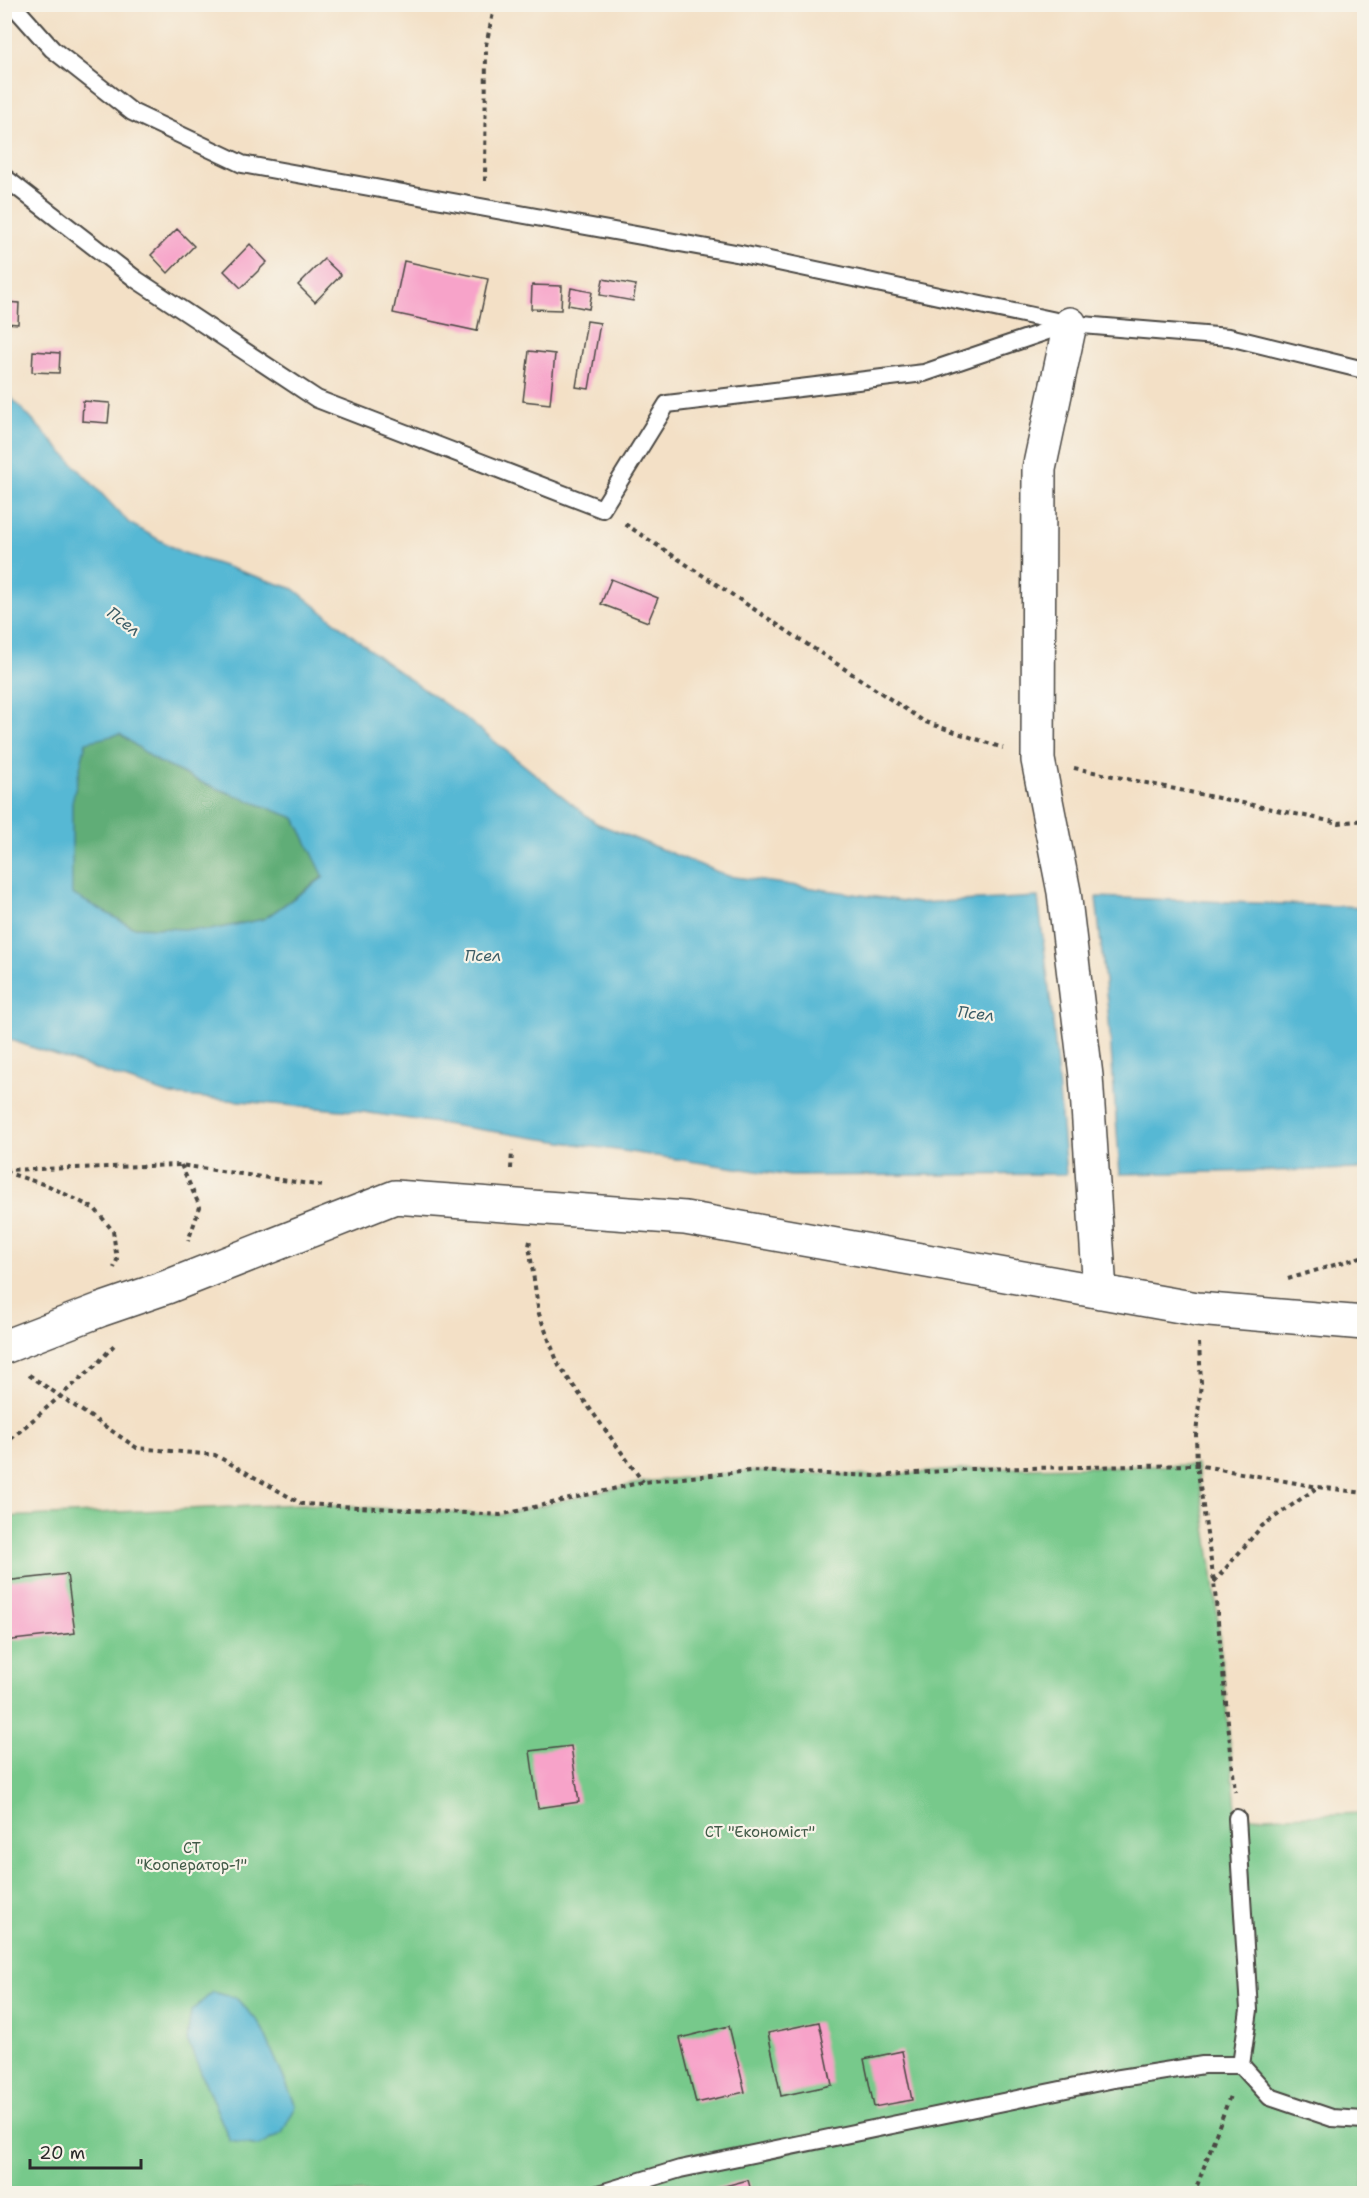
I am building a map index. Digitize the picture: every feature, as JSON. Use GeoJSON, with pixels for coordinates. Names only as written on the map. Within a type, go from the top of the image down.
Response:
{"type":"FeatureCollection","features":[{"type":"Feature","properties":{"kind":"street"},"geometry":{"type":"LineString","coordinates":[[1070,324],[1039,469],[1038,760],[1064,892],[1086,1076],[1100,1292]]}},
{"type":"Feature","properties":{"kind":"street"},"geometry":{"type":"LineString","coordinates":[[14,1359],[100,1310],[167,1287],[395,1197],[685,1218],[1197,1309],[1365,1323]]}},
{"type":"Feature","properties":{"kind":"lane"},"geometry":{"type":"LineString","coordinates":[[12,4],[52,49],[132,112],[243,164],[741,254],[1070,324],[1229,337],[1365,370]]}},
{"type":"Feature","properties":{"kind":"lane"},"geometry":{"type":"LineString","coordinates":[[4,177],[137,280],[316,399],[602,509],[667,404],[924,373],[1070,324]]}},
{"type":"Feature","properties":{"kind":"lane"},"geometry":{"type":"LineString","coordinates":[[1237,1818],[1249,2010],[1241,2065]]}},
{"type":"Feature","properties":{"kind":"lane"},"geometry":{"type":"LineString","coordinates":[[598,2193],[680,2169],[1114,2079],[1203,2065],[1241,2065],[1270,2097],[1332,2118],[1365,2120]]}},
{"type":"Feature","properties":{"kind":"path"},"geometry":{"type":"LineString","coordinates":[[484,208],[486,45],[495,4]]}},
{"type":"Feature","properties":{"kind":"path"},"geometry":{"type":"LineString","coordinates":[[602,509],[925,722],[1038,760],[1339,823],[1365,820]]}},
{"type":"Feature","properties":{"kind":"path"},"geometry":{"type":"LineString","coordinates":[[4,1171],[180,1165],[327,1187]]}},
{"type":"Feature","properties":{"kind":"path"},"geometry":{"type":"LineString","coordinates":[[4,1171],[49,1186],[95,1209],[113,1232],[117,1260],[100,1310]]}},
{"type":"Feature","properties":{"kind":"path"},"geometry":{"type":"LineString","coordinates":[[538,1207],[529,1246],[538,1314],[559,1366],[643,1482]]}},
{"type":"Feature","properties":{"kind":"path"},"geometry":{"type":"LineString","coordinates":[[1197,1309],[1201,1383],[1196,1435],[1197,1464],[1214,1582],[1237,1818]]}},
{"type":"Feature","properties":{"kind":"path"},"geometry":{"type":"LineString","coordinates":[[14,1359],[137,1448],[215,1455],[302,1504],[500,1515],[643,1482],[750,1471],[876,1476],[970,1469],[1197,1464],[1318,1487],[1365,1493]]}},
{"type":"Feature","properties":{"kind":"path"},"geometry":{"type":"LineString","coordinates":[[1214,1582],[1262,1527],[1318,1487]]}},
{"type":"Feature","properties":{"kind":"path"},"geometry":{"type":"LineString","coordinates":[[1194,2193],[1241,2065]]}},
{"type":"Feature","properties":{"kind":"green space"},"geometry":{"type":"Polygon","coordinates":[[[120,734],[157,761],[203,783],[295,818],[324,876],[264,919],[210,930],[132,927],[71,894],[72,802],[86,741],[120,734]]]}},
{"type":"Feature","properties":{"kind":"green space","name":"СТ \"Економіст\""},"geometry":{"type":"Polygon","coordinates":[[[1197,1465],[1214,1582],[1237,1818],[1364,1813],[1364,2193],[5,2193],[4,1517],[302,1504],[500,1515],[643,1482],[750,1471],[876,1476],[970,1469],[1197,1465]]]}},
{"type":"Feature","properties":{"kind":"water","name":"Псел"},"geometry":{"type":"Polygon","coordinates":[[[5,391],[129,523],[181,552],[294,589],[384,661],[469,721],[596,823],[728,876],[918,903],[1038,897],[1053,1021],[1066,1174],[790,1176],[363,1112],[171,1095],[8,1039],[4,1034],[5,391]],[[120,734],[86,742],[72,802],[72,894],[132,927],[210,930],[264,919],[324,877],[295,818],[203,783],[157,761],[120,734]]]}},
{"type":"Feature","properties":{"kind":"water"},"geometry":{"type":"Polygon","coordinates":[[[1096,897],[1364,907],[1364,1169],[1120,1174],[1109,1021],[1096,897]]]}},
{"type":"Feature","properties":{"kind":"water"},"geometry":{"type":"Polygon","coordinates":[[[213,1992],[236,1998],[260,2024],[296,2106],[282,2133],[259,2146],[230,2141],[187,2040],[191,2011],[213,1992]]]}},
{"type":"Feature","properties":{"kind":"building"},"geometry":{"type":"Polygon","coordinates":[[[177,229],[194,246],[168,273],[151,255],[177,229]]]}},
{"type":"Feature","properties":{"kind":"building"},"geometry":{"type":"Polygon","coordinates":[[[250,244],[267,262],[241,288],[224,271],[250,244]]]}},
{"type":"Feature","properties":{"kind":"building"},"geometry":{"type":"Polygon","coordinates":[[[324,259],[341,275],[315,302],[298,285],[324,259]]]}},
{"type":"Feature","properties":{"kind":"building"},"geometry":{"type":"Polygon","coordinates":[[[404,261],[488,279],[477,331],[393,313],[404,261]]]}},
{"type":"Feature","properties":{"kind":"building"},"geometry":{"type":"Polygon","coordinates":[[[603,279],[636,285],[633,301],[600,295],[603,279]]]}},
{"type":"Feature","properties":{"kind":"building"},"geometry":{"type":"Polygon","coordinates":[[[532,285],[562,286],[561,310],[531,309],[532,285]]]}},
{"type":"Feature","properties":{"kind":"building"},"geometry":{"type":"Polygon","coordinates":[[[571,288],[592,292],[589,309],[568,305],[571,288]]]}},
{"type":"Feature","properties":{"kind":"building"},"geometry":{"type":"Polygon","coordinates":[[[5,302],[19,303],[18,324],[5,323],[5,302]]]}},
{"type":"Feature","properties":{"kind":"building"},"geometry":{"type":"Polygon","coordinates":[[[587,321],[600,323],[589,389],[576,387],[587,321]]]}},
{"type":"Feature","properties":{"kind":"building"},"geometry":{"type":"Polygon","coordinates":[[[33,351],[60,353],[59,373],[32,372],[33,351]]]}},
{"type":"Feature","properties":{"kind":"building"},"geometry":{"type":"Polygon","coordinates":[[[529,351],[555,354],[550,404],[523,401],[529,351]]]}},
{"type":"Feature","properties":{"kind":"building"},"geometry":{"type":"Polygon","coordinates":[[[83,401],[110,403],[108,423],[82,421],[83,401]]]}},
{"type":"Feature","properties":{"kind":"building"},"geometry":{"type":"Polygon","coordinates":[[[611,579],[658,598],[648,622],[601,604],[611,579]]]}},
{"type":"Feature","properties":{"kind":"building"},"geometry":{"type":"Polygon","coordinates":[[[67,1574],[75,1633],[4,1641],[4,1581],[67,1574]]]}},
{"type":"Feature","properties":{"kind":"building"},"geometry":{"type":"Polygon","coordinates":[[[571,1746],[579,1802],[538,1808],[530,1751],[571,1746]]]}},
{"type":"Feature","properties":{"kind":"building"},"geometry":{"type":"Polygon","coordinates":[[[819,2022],[832,2085],[781,2096],[768,2033],[819,2022]]]}},
{"type":"Feature","properties":{"kind":"building"},"geometry":{"type":"Polygon","coordinates":[[[729,2026],[745,2092],[696,2103],[680,2038],[729,2026]]]}},
{"type":"Feature","properties":{"kind":"building"},"geometry":{"type":"Polygon","coordinates":[[[902,2051],[912,2100],[874,2107],[864,2059],[902,2051]]]}},
{"type":"Feature","properties":{"kind":"building"},"geometry":{"type":"Polygon","coordinates":[[[748,2180],[752,2194],[698,2194],[698,2193],[748,2180]]]}},
{"type":"Feature","properties":{"kind":"park label","name":"СТ \"Кооператор-1\""},"geometry":{"type":"Point","coordinates":[192,1856]}}]}
